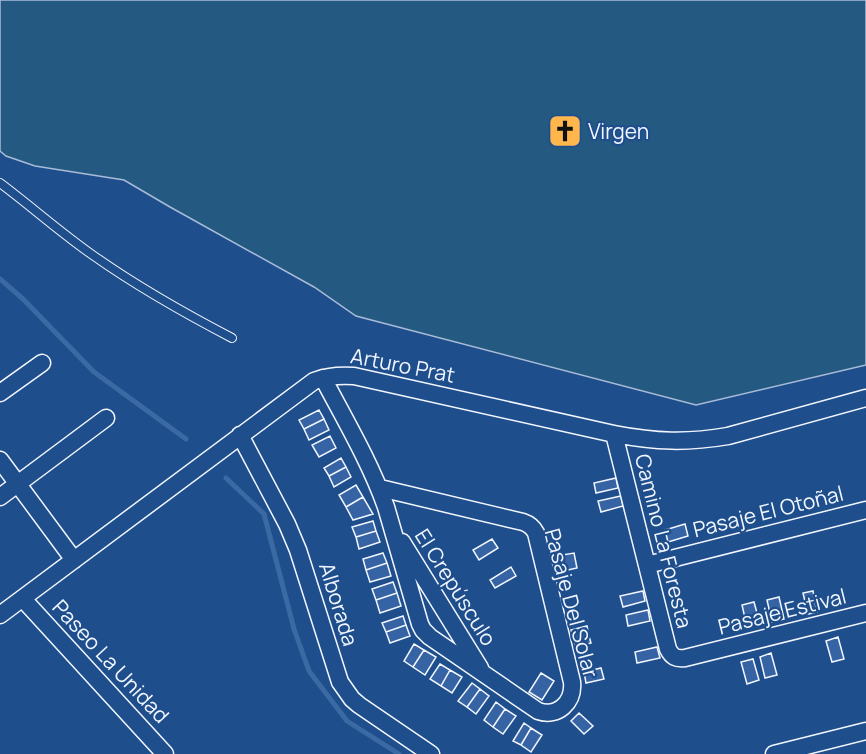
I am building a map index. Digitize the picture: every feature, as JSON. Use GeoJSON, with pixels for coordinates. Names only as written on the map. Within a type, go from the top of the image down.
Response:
{"type":"FeatureCollection","features":[{"type":"Feature","properties":{"kind":"street"},"geometry":{"type":"LineString","coordinates":[[0,393],[42,363]]}},
{"type":"Feature","properties":{"kind":"street","name":"Arturo Prat"},"geometry":{"type":"LineString","coordinates":[[0,615],[240,435],[314,381],[323,378],[354,376],[614,434],[664,441],[707,440],[728,436],[866,398]]}},
{"type":"Feature","properties":{"kind":"street","name":"El Crepúsculo"},"geometry":{"type":"LineString","coordinates":[[323,378],[380,488],[423,630],[533,708],[549,714],[557,711],[568,701]]}},
{"type":"Feature","properties":{"kind":"street"},"geometry":{"type":"LineString","coordinates":[[0,496],[106,418]]}},
{"type":"Feature","properties":{"kind":"street","name":"Camino La Foresta"},"geometry":{"type":"LineString","coordinates":[[614,434],[668,649],[675,657]]}},
{"type":"Feature","properties":{"kind":"street","name":"Alborada"},"geometry":{"type":"LineString","coordinates":[[240,435],[287,524],[298,550],[340,682],[359,705],[431,754]]}},
{"type":"Feature","properties":{"kind":"street"},"geometry":{"type":"LineString","coordinates":[[0,460],[74,560]]}},
{"type":"Feature","properties":{"kind":"street","name":"Pasaje Del Solar"},"geometry":{"type":"LineString","coordinates":[[380,488],[527,523],[534,529],[572,682],[572,694],[568,701]]}},
{"type":"Feature","properties":{"kind":"street","name":"Pasaje El Otoñal"},"geometry":{"type":"LineString","coordinates":[[647,565],[866,510]]}},
{"type":"Feature","properties":{"kind":"street","name":"El Crepúsculo"},"geometry":{"type":"LineString","coordinates":[[391,523],[483,673]]}},
{"type":"Feature","properties":{"kind":"street","name":"Paseo La Unidad"},"geometry":{"type":"LineString","coordinates":[[23,599],[165,754]]}},
{"type":"Feature","properties":{"kind":"street","name":"Pasaje Estival"},"geometry":{"type":"LineString","coordinates":[[675,657],[685,658],[866,613]]}},
{"type":"Feature","properties":{"kind":"street"},"geometry":{"type":"LineString","coordinates":[[774,754],[866,731]]}},
{"type":"Feature","properties":{"kind":"lane"},"geometry":{"type":"LineString","coordinates":[[0,183],[58,230],[130,281],[232,338]]}},
{"type":"Feature","properties":{"kind":"shaded area"},"geometry":{"type":"Polygon","coordinates":[[[0,0],[866,0],[866,365],[696,405],[356,316],[314,287],[124,180],[35,166],[6,156],[0,151],[0,0]]]}},
{"type":"Feature","properties":{"kind":"building"},"geometry":{"type":"Polygon","coordinates":[[[319,410],[324,419],[304,429],[299,420],[319,410]]]}},
{"type":"Feature","properties":{"kind":"building"},"geometry":{"type":"Polygon","coordinates":[[[324,419],[329,430],[309,440],[304,429],[324,419]]]}},
{"type":"Feature","properties":{"kind":"building"},"geometry":{"type":"Polygon","coordinates":[[[330,436],[336,448],[319,457],[312,445],[330,436]]]}},
{"type":"Feature","properties":{"kind":"building"},"geometry":{"type":"Polygon","coordinates":[[[341,458],[346,467],[329,476],[324,468],[341,458]]]}},
{"type":"Feature","properties":{"kind":"building"},"geometry":{"type":"Polygon","coordinates":[[[346,467],[351,477],[334,487],[329,476],[346,467]]]}},
{"type":"Feature","properties":{"kind":"building"},"geometry":{"type":"Polygon","coordinates":[[[616,478],[618,488],[596,493],[594,483],[616,478]]]}},
{"type":"Feature","properties":{"kind":"building"},"geometry":{"type":"Polygon","coordinates":[[[356,485],[363,497],[346,507],[339,495],[356,485]]]}},
{"type":"Feature","properties":{"kind":"building"},"geometry":{"type":"Polygon","coordinates":[[[621,496],[623,506],[601,512],[598,501],[621,496]]]}},
{"type":"Feature","properties":{"kind":"building"},"geometry":{"type":"Polygon","coordinates":[[[363,497],[373,514],[353,520],[346,507],[363,497]]]}},
{"type":"Feature","properties":{"kind":"building"},"geometry":{"type":"Polygon","coordinates":[[[373,521],[376,531],[356,537],[352,527],[373,521]]]}},
{"type":"Feature","properties":{"kind":"building"},"geometry":{"type":"Polygon","coordinates":[[[685,524],[688,536],[668,542],[665,530],[685,524]]]}},
{"type":"Feature","properties":{"kind":"building"},"geometry":{"type":"Polygon","coordinates":[[[376,531],[380,542],[359,549],[356,537],[376,531]]]}},
{"type":"Feature","properties":{"kind":"building"},"geometry":{"type":"Polygon","coordinates":[[[492,539],[498,548],[479,560],[473,550],[492,539]]]}},
{"type":"Feature","properties":{"kind":"building"},"geometry":{"type":"Polygon","coordinates":[[[383,553],[387,563],[366,570],[363,559],[383,553]]]}},
{"type":"Feature","properties":{"kind":"building"},"geometry":{"type":"Polygon","coordinates":[[[574,553],[577,568],[554,573],[550,557],[574,553]]]}},
{"type":"Feature","properties":{"kind":"building"},"geometry":{"type":"Polygon","coordinates":[[[387,563],[391,576],[370,582],[366,570],[387,563]]]}},
{"type":"Feature","properties":{"kind":"building"},"geometry":{"type":"Polygon","coordinates":[[[511,567],[516,576],[495,588],[490,580],[511,567]]]}},
{"type":"Feature","properties":{"kind":"building"},"geometry":{"type":"Polygon","coordinates":[[[393,582],[397,593],[376,600],[372,589],[393,582]]]}},
{"type":"Feature","properties":{"kind":"building"},"geometry":{"type":"Polygon","coordinates":[[[643,591],[645,601],[623,607],[620,596],[643,591]]]}},
{"type":"Feature","properties":{"kind":"building"},"geometry":{"type":"Polygon","coordinates":[[[813,591],[817,612],[808,614],[803,593],[813,591]]]}},
{"type":"Feature","properties":{"kind":"building"},"geometry":{"type":"Polygon","coordinates":[[[397,593],[401,606],[380,613],[376,600],[397,593]]]}},
{"type":"Feature","properties":{"kind":"building"},"geometry":{"type":"Polygon","coordinates":[[[779,597],[784,619],[772,622],[767,600],[779,597]]]}},
{"type":"Feature","properties":{"kind":"building"},"geometry":{"type":"Polygon","coordinates":[[[754,602],[760,624],[747,627],[742,605],[754,602]]]}},
{"type":"Feature","properties":{"kind":"building"},"geometry":{"type":"Polygon","coordinates":[[[648,610],[650,621],[628,626],[626,615],[648,610]]]}},
{"type":"Feature","properties":{"kind":"building"},"geometry":{"type":"Polygon","coordinates":[[[403,616],[406,625],[386,632],[382,623],[403,616]]]}},
{"type":"Feature","properties":{"kind":"building"},"geometry":{"type":"Polygon","coordinates":[[[406,625],[410,636],[390,643],[386,632],[406,625]]]}},
{"type":"Feature","properties":{"kind":"building"},"geometry":{"type":"Polygon","coordinates":[[[587,626],[589,636],[574,640],[571,630],[587,626]]]}},
{"type":"Feature","properties":{"kind":"building"},"geometry":{"type":"Polygon","coordinates":[[[589,636],[591,643],[576,647],[574,640],[589,636]]]}},
{"type":"Feature","properties":{"kind":"building"},"geometry":{"type":"Polygon","coordinates":[[[838,637],[844,659],[832,662],[826,641],[838,637]]]}},
{"type":"Feature","properties":{"kind":"building"},"geometry":{"type":"Polygon","coordinates":[[[414,644],[424,650],[413,667],[404,661],[414,644]]]}},
{"type":"Feature","properties":{"kind":"building"},"geometry":{"type":"Polygon","coordinates":[[[657,647],[660,658],[637,663],[635,652],[657,647]]]}},
{"type":"Feature","properties":{"kind":"building"},"geometry":{"type":"Polygon","coordinates":[[[424,650],[436,657],[425,675],[413,667],[424,650]]]}},
{"type":"Feature","properties":{"kind":"building"},"geometry":{"type":"Polygon","coordinates":[[[771,653],[777,675],[765,678],[760,657],[771,653]]]}},
{"type":"Feature","properties":{"kind":"building"},"geometry":{"type":"Polygon","coordinates":[[[753,659],[759,680],[747,684],[741,662],[753,659]]]}},
{"type":"Feature","properties":{"kind":"building"},"geometry":{"type":"Polygon","coordinates":[[[440,664],[450,670],[441,686],[430,679],[440,664]]]}},
{"type":"Feature","properties":{"kind":"building"},"geometry":{"type":"Polygon","coordinates":[[[601,668],[604,679],[586,683],[584,672],[601,668]]]}},
{"type":"Feature","properties":{"kind":"building"},"geometry":{"type":"Polygon","coordinates":[[[450,670],[462,677],[452,693],[441,686],[450,670]]]}},
{"type":"Feature","properties":{"kind":"building"},"geometry":{"type":"Polygon","coordinates":[[[541,673],[554,681],[542,700],[529,692],[541,673]]]}},
{"type":"Feature","properties":{"kind":"building"},"geometry":{"type":"Polygon","coordinates":[[[472,683],[480,689],[467,707],[458,701],[472,683]]]}},
{"type":"Feature","properties":{"kind":"building"},"geometry":{"type":"Polygon","coordinates":[[[480,689],[489,696],[476,714],[467,707],[480,689]]]}},
{"type":"Feature","properties":{"kind":"building"},"geometry":{"type":"Polygon","coordinates":[[[496,702],[505,709],[493,727],[484,720],[496,702]]]}},
{"type":"Feature","properties":{"kind":"building"},"geometry":{"type":"Polygon","coordinates":[[[505,709],[516,716],[503,734],[493,727],[505,709]]]}},
{"type":"Feature","properties":{"kind":"building"},"geometry":{"type":"Polygon","coordinates":[[[579,713],[593,726],[584,734],[571,721],[579,713]]]}},
{"type":"Feature","properties":{"kind":"building"},"geometry":{"type":"Polygon","coordinates":[[[524,723],[531,728],[521,745],[513,741],[524,723]]]}},
{"type":"Feature","properties":{"kind":"building"},"geometry":{"type":"Polygon","coordinates":[[[531,728],[542,735],[531,752],[521,745],[531,728]]]}},
{"type":"Feature","properties":{"kind":"waterway"},"geometry":{"type":"LineString","coordinates":[[0,279],[23,299],[94,372],[186,439]]}},
{"type":"Feature","properties":{"kind":"waterway"},"geometry":{"type":"LineString","coordinates":[[226,478],[264,514],[294,629],[309,671],[347,721],[399,754]]}},
{"type":"Feature","properties":{"kind":"place","name":"Virgen"},"geometry":{"type":"Point","coordinates":[565,131]}}]}
